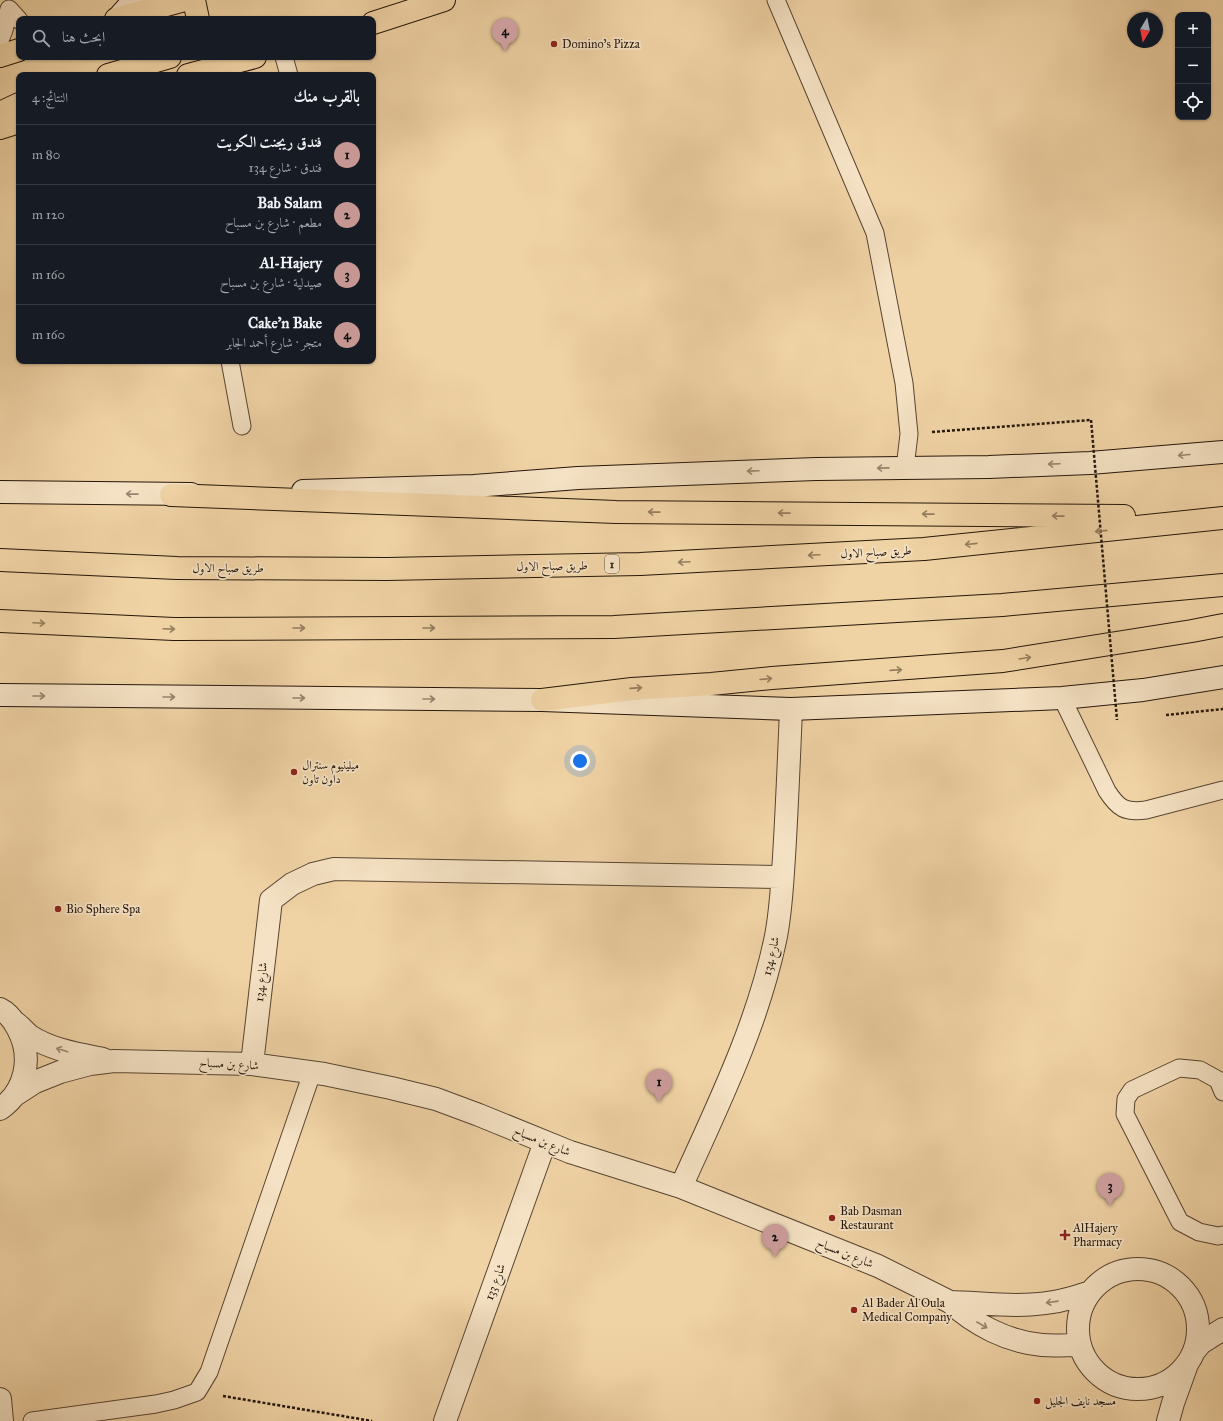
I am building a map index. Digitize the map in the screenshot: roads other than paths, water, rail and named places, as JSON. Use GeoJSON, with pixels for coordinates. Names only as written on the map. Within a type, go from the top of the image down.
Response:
{"type":"FeatureCollection","features":[{"type":"Feature","properties":{"kind":"main road"},"geometry":{"type":"LineString","coordinates":[[128,16],[185,0]]}},
{"type":"Feature","properties":{"kind":"main road"},"geometry":{"type":"LineString","coordinates":[[194,0],[197,16]]}},
{"type":"Feature","properties":{"kind":"main road"},"geometry":{"type":"LineString","coordinates":[[376,22],[444,0]]}},
{"type":"Feature","properties":{"kind":"main road"},"geometry":{"type":"LineString","coordinates":[[0,56],[16,51]]}},
{"type":"Feature","properties":{"kind":"main road"},"geometry":{"type":"LineString","coordinates":[[118,72],[160,60]]}},
{"type":"Feature","properties":{"kind":"main road"},"geometry":{"type":"LineString","coordinates":[[203,72],[239,65]]}},
{"type":"Feature","properties":{"kind":"main road"},"geometry":{"type":"LineString","coordinates":[[0,113],[16,105]]}},
{"type":"Feature","properties":{"kind":"main road"},"geometry":{"type":"LineString","coordinates":[[0,128],[16,123]]}},
{"type":"Feature","properties":{"kind":"main road"},"geometry":{"type":"LineString","coordinates":[[171,494],[616,512],[1223,518]]}},
{"type":"Feature","properties":{"kind":"main road","name":"طريق صباح الاول"},"geometry":{"type":"LineString","coordinates":[[0,560],[177,568],[380,569],[640,564],[924,549],[1223,518]]}},
{"type":"Feature","properties":{"kind":"main road"},"geometry":{"type":"LineString","coordinates":[[0,621],[174,629],[614,627],[1002,605],[1223,585]]}},
{"type":"Feature","properties":{"kind":"main road"},"geometry":{"type":"LineString","coordinates":[[542,700],[632,689],[1003,661],[1223,625]]}},
{"type":"Feature","properties":{"kind":"street"},"geometry":{"type":"LineString","coordinates":[[120,16],[134,0]]}},
{"type":"Feature","properties":{"kind":"street"},"geometry":{"type":"LineString","coordinates":[[0,492],[171,494],[474,486],[586,478],[816,469],[989,467],[1090,463],[1223,452]]}},
{"type":"Feature","properties":{"kind":"street"},"geometry":{"type":"LineString","coordinates":[[4,700],[542,700],[791,709],[1062,698],[1143,690],[1223,677]]}},
{"type":"Feature","properties":{"kind":"street","name":"شارع 134"},"geometry":{"type":"LineString","coordinates":[[681,1187],[740,1056],[755,1014],[775,941],[782,877],[791,709]]}},
{"type":"Feature","properties":{"kind":"street","name":"شارع 134"},"geometry":{"type":"LineString","coordinates":[[252,1064],[270,900],[292,884],[313,874],[334,869],[782,877]]}},
{"type":"Feature","properties":{"kind":"street"},"geometry":{"type":"LineString","coordinates":[[4,1011],[23,1038],[27,1057],[24,1077],[6,1105]]}},
{"type":"Feature","properties":{"kind":"street","name":"شارع بن مسباح"},"geometry":{"type":"LineString","coordinates":[[4,1011],[29,1035],[52,1046],[67,1051],[114,1061]]}},
{"type":"Feature","properties":{"kind":"street","name":"شارع بن مسباح"},"geometry":{"type":"LineString","coordinates":[[6,1105],[35,1082],[60,1072],[90,1064],[114,1061],[252,1064],[312,1072],[391,1088],[436,1099],[591,1160],[681,1187],[878,1266],[950,1302],[960,1311],[985,1327],[1015,1339],[1041,1344],[1080,1345]]}},
{"type":"Feature","properties":{"kind":"street","name":"شارع 133"},"geometry":{"type":"LineString","coordinates":[[445,1421],[545,1142]]}},
{"type":"Feature","properties":{"kind":"street"},"geometry":{"type":"LineString","coordinates":[[1168,1421],[1179,1384],[1192,1355],[1198,1336],[1198,1323],[1195,1310],[1189,1298],[1181,1287],[1171,1278],[1152,1271],[1132,1269],[1119,1271],[1108,1276],[1089,1293],[1083,1303],[1077,1327],[1081,1352],[1095,1372],[1118,1386],[1131,1389],[1145,1389],[1158,1386],[1170,1380],[1180,1372],[1192,1355],[1201,1343],[1223,1329]]}},
{"type":"Feature","properties":{"kind":"street","name":"شارع بن مسباح"},"geometry":{"type":"LineString","coordinates":[[950,1302],[1038,1304],[1070,1299],[1089,1293]]}},
{"type":"Feature","properties":{"kind":"lane"},"geometry":{"type":"LineString","coordinates":[[776,0],[875,233],[904,383],[909,434],[905,468]]}},
{"type":"Feature","properties":{"kind":"lane"},"geometry":{"type":"LineString","coordinates":[[0,40],[11,10]]}},
{"type":"Feature","properties":{"kind":"lane"},"geometry":{"type":"LineString","coordinates":[[285,60],[288,72]]}},
{"type":"Feature","properties":{"kind":"lane"},"geometry":{"type":"LineString","coordinates":[[231,364],[242,426]]}},
{"type":"Feature","properties":{"kind":"lane"},"geometry":{"type":"LineString","coordinates":[[1062,698],[1107,791],[1113,801],[1121,808],[1134,812],[1146,810],[1223,790]]}},
{"type":"Feature","properties":{"kind":"lane"},"geometry":{"type":"LineString","coordinates":[[1223,1092],[1218,1080],[1200,1070],[1179,1068],[1132,1090],[1126,1099],[1125,1114],[1180,1222],[1199,1232],[1218,1236],[1223,1235]]}},
{"type":"Feature","properties":{"kind":"lane"},"geometry":{"type":"LineString","coordinates":[[32,1421],[156,1404],[174,1400],[197,1392],[209,1372],[312,1072]]}},
{"type":"Feature","properties":{"kind":"place","name":"Domino's Pizza"},"geometry":{"type":"Point","coordinates":[554,44]}},
{"type":"Feature","properties":{"kind":"place","name":"Cake'n Bake"},"geometry":{"type":"Point","coordinates":[505,51]}},
{"type":"Feature","properties":{"kind":"place","name":"ميلينيوم سنترال داون تاون"},"geometry":{"type":"Point","coordinates":[294,772]}},
{"type":"Feature","properties":{"kind":"place","name":"Bio Sphere Spa"},"geometry":{"type":"Point","coordinates":[58,909]}},
{"type":"Feature","properties":{"kind":"place","name":"فندق ريجنت الكويت"},"geometry":{"type":"Point","coordinates":[659,1102]}},
{"type":"Feature","properties":{"kind":"place","name":"Al-Hajery"},"geometry":{"type":"Point","coordinates":[1110,1206]}},
{"type":"Feature","properties":{"kind":"place","name":"Bab Dasman Restaurant"},"geometry":{"type":"Point","coordinates":[832,1218]}},
{"type":"Feature","properties":{"kind":"place","name":"AlHajery Pharmacy"},"geometry":{"type":"Point","coordinates":[1065,1235]}},
{"type":"Feature","properties":{"kind":"place","name":"Bab Salam"},"geometry":{"type":"Point","coordinates":[775,1257]}},
{"type":"Feature","properties":{"kind":"place","name":"Al Bader Al Oula Medical Company"},"geometry":{"type":"Point","coordinates":[854,1310]}},
{"type":"Feature","properties":{"kind":"place","name":"مسجد نايف الجليل"},"geometry":{"type":"Point","coordinates":[1037,1401]}}]}
